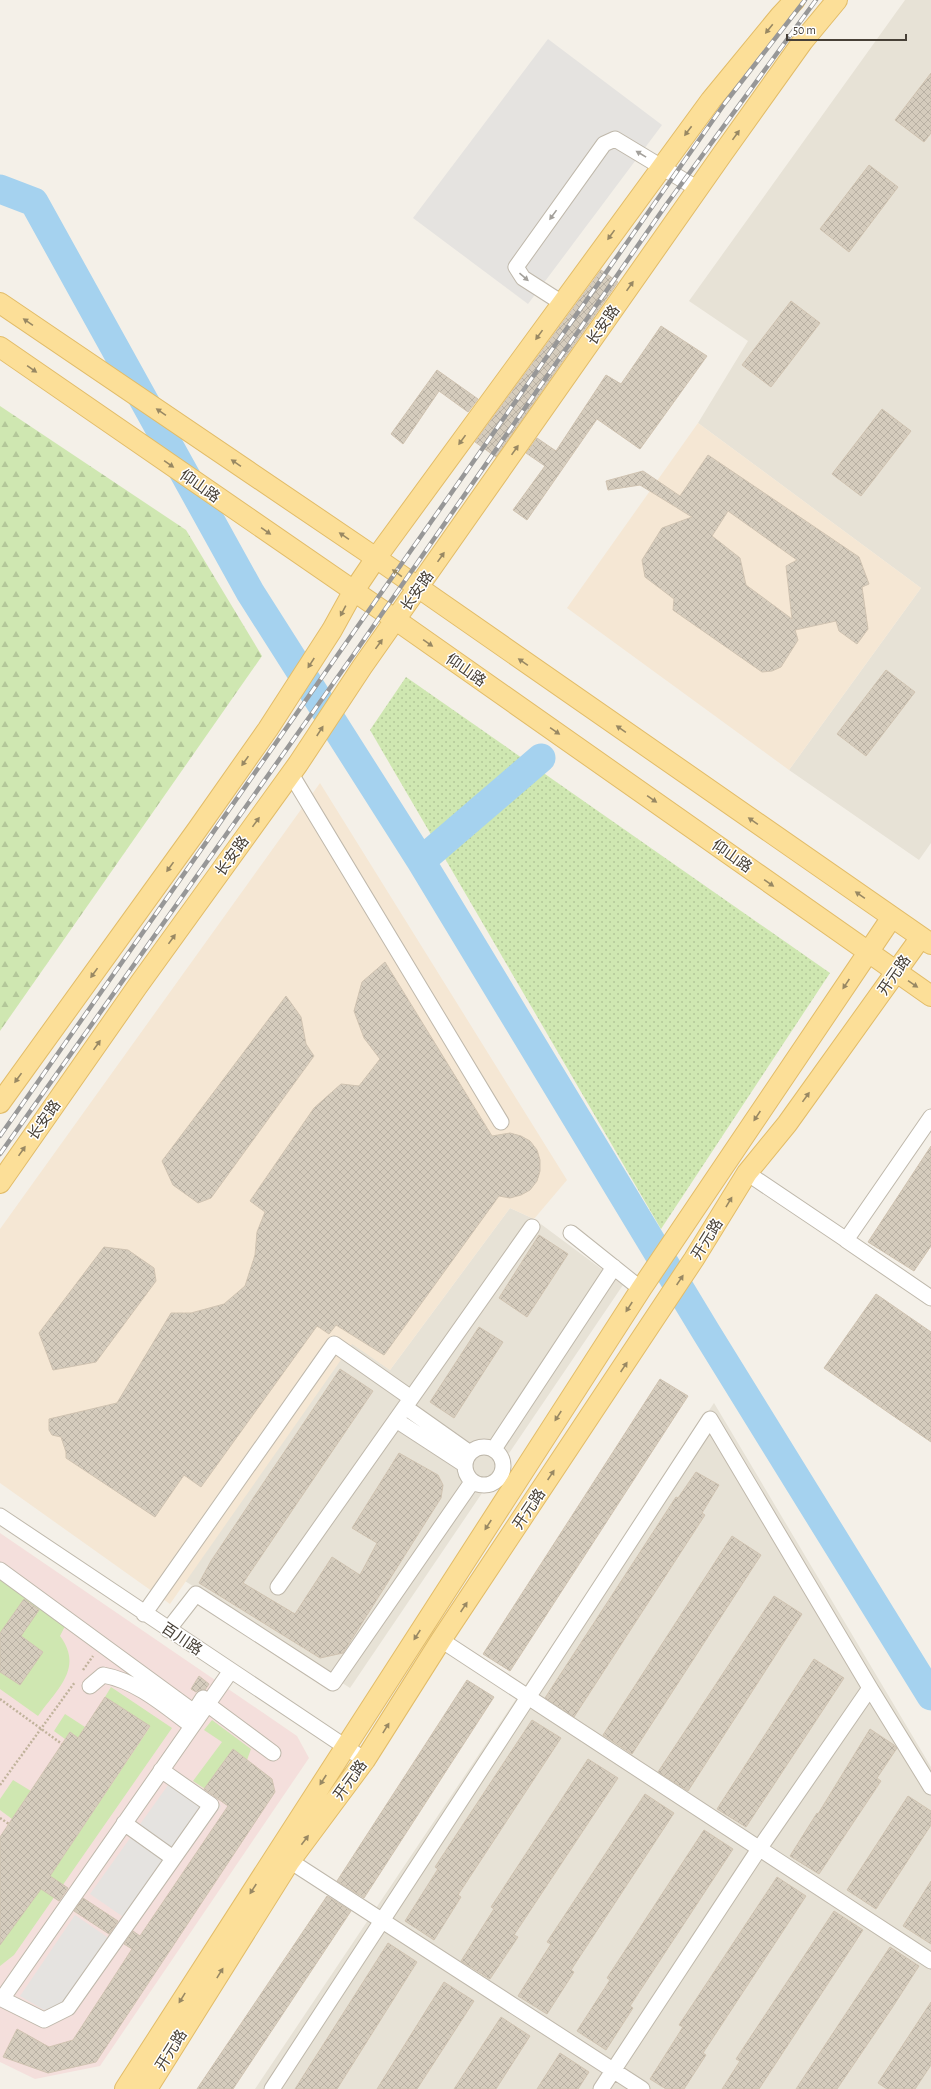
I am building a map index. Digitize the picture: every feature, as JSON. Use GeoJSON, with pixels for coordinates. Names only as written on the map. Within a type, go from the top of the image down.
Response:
{"type":"FeatureCollection","features":[{"type":"Feature","properties":{"kind":"main road"},"geometry":{"type":"LineString","coordinates":[[0,1103],[268,729],[332,630],[353,592],[376,558],[711,100],[795,0]]}},
{"type":"Feature","properties":{"kind":"main road","name":"长安路"},"geometry":{"type":"LineString","coordinates":[[0,1184],[137,987],[295,769],[362,667],[698,189],[803,42],[837,0]]}},
{"type":"Feature","properties":{"kind":"main road"},"geometry":{"type":"LineString","coordinates":[[0,303],[376,558],[418,589],[926,940]]}},
{"type":"Feature","properties":{"kind":"main road","name":"仰山路"},"geometry":{"type":"LineString","coordinates":[[0,347],[353,592],[396,620],[931,996]]}},
{"type":"Feature","properties":{"kind":"main road","name":"开元路"},"geometry":{"type":"LineString","coordinates":[[125,2089],[344,1747],[507,1481],[645,1282],[892,917]]}},
{"type":"Feature","properties":{"kind":"main road","name":"开元路"},"geometry":{"type":"LineString","coordinates":[[147,2089],[290,1861],[365,1760],[441,1640],[694,1259],[747,1174],[787,1124],[896,972],[926,940]]}},
{"type":"Feature","properties":{"kind":"street"},"geometry":{"type":"LineString","coordinates":[[562,303],[523,278],[516,267],[604,144],[616,139],[698,189]]}},
{"type":"Feature","properties":{"kind":"street"},"geometry":{"type":"LineString","coordinates":[[295,769],[501,1122]]}},
{"type":"Feature","properties":{"kind":"street"},"geometry":{"type":"LineString","coordinates":[[851,1243],[846,1240],[931,1117]]}},
{"type":"Feature","properties":{"kind":"street"},"geometry":{"type":"LineString","coordinates":[[747,1174],[931,1298]]}},
{"type":"Feature","properties":{"kind":"street"},"geometry":{"type":"LineString","coordinates":[[278,1587],[532,1228]]}},
{"type":"Feature","properties":{"kind":"street"},"geometry":{"type":"LineString","coordinates":[[571,1233],[614,1267],[645,1282]]}},
{"type":"Feature","properties":{"kind":"street"},"geometry":{"type":"LineString","coordinates":[[494,1449],[614,1267]]}},
{"type":"Feature","properties":{"kind":"street"},"geometry":{"type":"LineString","coordinates":[[144,1614],[334,1344],[408,1403],[467,1459]]}},
{"type":"Feature","properties":{"kind":"street"},"geometry":{"type":"LineString","coordinates":[[272,2089],[710,1419],[870,1688],[931,1787]]}},
{"type":"Feature","properties":{"kind":"street"},"geometry":{"type":"LineString","coordinates":[[396,1420],[467,1459]]}},
{"type":"Feature","properties":{"kind":"street"},"geometry":{"type":"LineString","coordinates":[[481,1447],[494,1449],[502,1459],[507,1481],[491,1485],[478,1485],[472,1482],[465,1471],[467,1459],[481,1447]]}},
{"type":"Feature","properties":{"kind":"street"},"geometry":{"type":"LineString","coordinates":[[168,1630],[196,1594],[333,1683],[472,1482]]}},
{"type":"Feature","properties":{"kind":"street","name":"百川路"},"geometry":{"type":"LineString","coordinates":[[0,1516],[227,1670],[365,1760]]}},
{"type":"Feature","properties":{"kind":"street"},"geometry":{"type":"LineString","coordinates":[[0,1570],[194,1712],[227,1670]]}},
{"type":"Feature","properties":{"kind":"street"},"geometry":{"type":"LineString","coordinates":[[441,1640],[931,1961]]}},
{"type":"Feature","properties":{"kind":"street"},"geometry":{"type":"LineString","coordinates":[[161,1770],[211,1805],[68,2008],[44,2020],[1,1998],[124,1824],[161,1770],[192,1726],[227,1670]]}},
{"type":"Feature","properties":{"kind":"street"},"geometry":{"type":"LineString","coordinates":[[90,1686],[103,1675],[120,1678],[142,1690],[192,1726]]}},
{"type":"Feature","properties":{"kind":"street"},"geometry":{"type":"LineString","coordinates":[[601,2089],[759,1848],[870,1688]]}},
{"type":"Feature","properties":{"kind":"street"},"geometry":{"type":"LineString","coordinates":[[207,1704],[274,1753]]}},
{"type":"Feature","properties":{"kind":"street"},"geometry":{"type":"LineString","coordinates":[[124,1824],[173,1858]]}},
{"type":"Feature","properties":{"kind":"street"},"geometry":{"type":"LineString","coordinates":[[290,1861],[642,2089]]}},
{"type":"Feature","properties":{"kind":"path"},"geometry":{"type":"LineString","coordinates":[[0,1785],[102,1645]]}},
{"type":"Feature","properties":{"kind":"path"},"geometry":{"type":"LineString","coordinates":[[0,1699],[62,1744]]}},
{"type":"Feature","properties":{"kind":"path"},"geometry":{"type":"LineString","coordinates":[[0,1818],[9,1824]]}},
{"type":"Feature","properties":{"kind":"shaded area"},"geometry":{"type":"Polygon","coordinates":[[[905,0],[931,0],[931,843],[919,860],[789,770],[921,588],[698,423],[748,341],[689,301],[905,0]]]}},
{"type":"Feature","properties":{"kind":"shaded area"},"geometry":{"type":"Polygon","coordinates":[[[548,39],[662,125],[528,304],[413,218],[548,39]]]}},
{"type":"Feature","properties":{"kind":"shaded area"},"geometry":{"type":"Polygon","coordinates":[[[698,423],[921,588],[789,770],[567,608],[698,423]]]}},
{"type":"Feature","properties":{"kind":"shaded area"},"geometry":{"type":"Polygon","coordinates":[[[320,783],[567,1180],[534,1219],[510,1208],[390,1370],[352,1344],[170,1604],[0,1483],[0,1229],[320,783]]]}},
{"type":"Feature","properties":{"kind":"shaded area"},"geometry":{"type":"Polygon","coordinates":[[[510,1208],[534,1219],[623,1285],[350,1688],[185,1581],[352,1343],[390,1370],[510,1208]]]}},
{"type":"Feature","properties":{"kind":"shaded area"},"geometry":{"type":"Polygon","coordinates":[[[714,1403],[931,1767],[931,2089],[255,2089],[714,1403]]]}},
{"type":"Feature","properties":{"kind":"shaded area"},"geometry":{"type":"Polygon","coordinates":[[[0,1533],[297,1736],[309,1758],[100,2066],[35,2079],[0,2062],[0,1533]]]}},
{"type":"Feature","properties":{"kind":"shaded area"},"geometry":{"type":"Polygon","coordinates":[[[176,1774],[221,1806],[135,1925],[90,1894],[176,1774]]]}},
{"type":"Feature","properties":{"kind":"shaded area"},"geometry":{"type":"Polygon","coordinates":[[[75,1915],[110,1939],[64,2004],[44,2010],[20,1996],[75,1915]]]}},
{"type":"Feature","properties":{"kind":"green space"},"geometry":{"type":"Polygon","coordinates":[[[0,406],[186,530],[262,656],[0,1031],[0,406]]]}},
{"type":"Feature","properties":{"kind":"green space"},"geometry":{"type":"Polygon","coordinates":[[[406,677],[830,973],[661,1229],[370,730],[406,677]]]}},
{"type":"Feature","properties":{"kind":"green space"},"geometry":{"type":"Polygon","coordinates":[[[0,1579],[65,1626],[60,1636],[67,1648],[69,1668],[60,1687],[38,1716],[0,1689],[0,1579]]]}},
{"type":"Feature","properties":{"kind":"green space"},"geometry":{"type":"Polygon","coordinates":[[[111,1687],[172,1728],[14,1955],[0,1966],[0,1944],[54,1870],[150,1727],[105,1697],[111,1687]]]}},
{"type":"Feature","properties":{"kind":"green space"},"geometry":{"type":"Polygon","coordinates":[[[65,1714],[85,1727],[78,1738],[70,1732],[65,1739],[54,1731],[65,1714]]]}},
{"type":"Feature","properties":{"kind":"green space"},"geometry":{"type":"Polygon","coordinates":[[[212,1720],[251,1749],[247,1760],[205,1789],[193,1781],[222,1742],[204,1730],[212,1720]]]}},
{"type":"Feature","properties":{"kind":"green space"},"geometry":{"type":"Polygon","coordinates":[[[13,1780],[31,1791],[12,1819],[0,1810],[0,1799],[13,1780]]]}},
{"type":"Feature","properties":{"kind":"building"},"geometry":{"type":"Polygon","coordinates":[[[931,73],[931,133],[924,142],[895,120],[931,73]]]}},
{"type":"Feature","properties":{"kind":"building"},"geometry":{"type":"Polygon","coordinates":[[[869,165],[898,187],[849,252],[820,229],[869,165]]]}},
{"type":"Feature","properties":{"kind":"building"},"geometry":{"type":"Polygon","coordinates":[[[601,270],[618,282],[496,457],[475,442],[601,270]]]}},
{"type":"Feature","properties":{"kind":"building"},"geometry":{"type":"Polygon","coordinates":[[[791,301],[820,323],[771,387],[742,365],[791,301]]]}},
{"type":"Feature","properties":{"kind":"building"},"geometry":{"type":"Polygon","coordinates":[[[661,326],[707,356],[640,449],[597,419],[527,520],[513,510],[545,466],[526,453],[537,438],[556,451],[606,375],[621,384],[661,326]]]}},
{"type":"Feature","properties":{"kind":"building"},"geometry":{"type":"Polygon","coordinates":[[[437,370],[478,399],[468,412],[439,391],[403,444],[391,434],[437,370]]]}},
{"type":"Feature","properties":{"kind":"building"},"geometry":{"type":"Polygon","coordinates":[[[882,409],[911,431],[861,496],[832,474],[882,409]]]}},
{"type":"Feature","properties":{"kind":"building"},"geometry":{"type":"Polygon","coordinates":[[[708,455],[859,557],[869,584],[862,587],[868,629],[857,644],[839,631],[836,621],[795,630],[798,640],[781,667],[772,671],[762,672],[673,610],[674,599],[645,577],[642,560],[662,528],[692,517],[640,485],[608,490],[606,481],[643,471],[680,496],[708,455]],[[728,511],[712,536],[740,558],[746,585],[792,619],[786,566],[797,560],[728,511]]]}},
{"type":"Feature","properties":{"kind":"building"},"geometry":{"type":"Polygon","coordinates":[[[886,670],[915,692],[866,756],[837,734],[886,670]]]}},
{"type":"Feature","properties":{"kind":"building"},"geometry":{"type":"Polygon","coordinates":[[[385,962],[492,1136],[510,1133],[521,1136],[530,1141],[537,1150],[540,1160],[540,1171],[537,1181],[530,1190],[521,1195],[510,1198],[499,1196],[384,1355],[336,1325],[329,1334],[317,1326],[201,1487],[184,1475],[155,1517],[66,1458],[66,1452],[61,1437],[52,1435],[49,1430],[49,1419],[117,1403],[171,1313],[191,1313],[224,1304],[245,1286],[255,1255],[257,1232],[265,1212],[250,1201],[314,1108],[341,1084],[359,1086],[380,1059],[364,1038],[354,1011],[362,982],[385,962]]]}},
{"type":"Feature","properties":{"kind":"building"},"geometry":{"type":"Polygon","coordinates":[[[286,996],[301,1017],[306,1044],[314,1056],[211,1198],[198,1203],[173,1185],[162,1161],[286,996]]]}},
{"type":"Feature","properties":{"kind":"building"},"geometry":{"type":"Polygon","coordinates":[[[931,1146],[931,1246],[914,1271],[868,1242],[931,1146]]]}},
{"type":"Feature","properties":{"kind":"building"},"geometry":{"type":"Polygon","coordinates":[[[539,1235],[568,1254],[527,1317],[499,1298],[539,1235]]]}},
{"type":"Feature","properties":{"kind":"building"},"geometry":{"type":"Polygon","coordinates":[[[104,1247],[128,1250],[154,1268],[156,1281],[96,1362],[53,1370],[39,1333],[104,1247]]]}},
{"type":"Feature","properties":{"kind":"building"},"geometry":{"type":"Polygon","coordinates":[[[876,1294],[931,1332],[931,1442],[824,1368],[876,1294]]]}},
{"type":"Feature","properties":{"kind":"building"},"geometry":{"type":"Polygon","coordinates":[[[479,1327],[503,1342],[454,1418],[430,1402],[479,1327]]]}},
{"type":"Feature","properties":{"kind":"building"},"geometry":{"type":"Polygon","coordinates":[[[340,1369],[373,1391],[243,1583],[295,1614],[332,1557],[360,1575],[377,1543],[352,1528],[399,1453],[438,1475],[443,1485],[441,1498],[343,1653],[320,1658],[199,1583],[211,1561],[340,1369]]]}},
{"type":"Feature","properties":{"kind":"building"},"geometry":{"type":"Polygon","coordinates":[[[660,1379],[688,1396],[510,1671],[483,1654],[660,1379]]]}},
{"type":"Feature","properties":{"kind":"building"},"geometry":{"type":"Polygon","coordinates":[[[696,1472],[719,1485],[702,1513],[705,1515],[574,1717],[545,1698],[676,1497],[678,1498],[696,1472]]]}},
{"type":"Feature","properties":{"kind":"building"},"geometry":{"type":"Polygon","coordinates":[[[732,1536],[761,1555],[632,1754],[603,1735],[732,1536]]]}},
{"type":"Feature","properties":{"kind":"building"},"geometry":{"type":"Polygon","coordinates":[[[774,1596],[802,1614],[688,1791],[658,1772],[774,1596]]]}},
{"type":"Feature","properties":{"kind":"building"},"geometry":{"type":"Polygon","coordinates":[[[24,1599],[39,1610],[21,1636],[43,1652],[20,1685],[0,1672],[0,1633],[24,1599]]]}},
{"type":"Feature","properties":{"kind":"building"},"geometry":{"type":"Polygon","coordinates":[[[814,1659],[844,1678],[746,1827],[717,1809],[814,1659]]]}},
{"type":"Feature","properties":{"kind":"building"},"geometry":{"type":"Polygon","coordinates":[[[199,1676],[209,1684],[205,1690],[199,1690],[196,1692],[191,1689],[199,1676]]]}},
{"type":"Feature","properties":{"kind":"building"},"geometry":{"type":"Polygon","coordinates":[[[467,1680],[494,1697],[364,1898],[337,1881],[467,1680]]]}},
{"type":"Feature","properties":{"kind":"building"},"geometry":{"type":"Polygon","coordinates":[[[105,1697],[150,1726],[50,1876],[68,1888],[59,1901],[41,1889],[0,1945],[0,1837],[70,1732],[78,1738],[105,1697]]]}},
{"type":"Feature","properties":{"kind":"building"},"geometry":{"type":"Polygon","coordinates":[[[532,1720],[561,1738],[458,1895],[461,1897],[434,1940],[405,1921],[438,1869],[435,1867],[532,1720]]]}},
{"type":"Feature","properties":{"kind":"building"},"geometry":{"type":"Polygon","coordinates":[[[870,1729],[897,1748],[877,1778],[881,1781],[819,1874],[790,1856],[817,1813],[818,1814],[870,1729]]]}},
{"type":"Feature","properties":{"kind":"building"},"geometry":{"type":"Polygon","coordinates":[[[233,1749],[272,1779],[275,1792],[96,2062],[48,2073],[3,2057],[17,2029],[49,2047],[73,2040],[132,1949],[124,1944],[133,1931],[140,1936],[228,1806],[204,1789],[233,1749]]]}},
{"type":"Feature","properties":{"kind":"building"},"geometry":{"type":"Polygon","coordinates":[[[588,1759],[618,1778],[514,1935],[518,1937],[490,1979],[461,1961],[494,1909],[491,1907],[588,1759]]]}},
{"type":"Feature","properties":{"kind":"building"},"geometry":{"type":"Polygon","coordinates":[[[645,1794],[674,1813],[571,1970],[574,1972],[547,2014],[518,1996],[551,1944],[547,1942],[645,1794]]]}},
{"type":"Feature","properties":{"kind":"building"},"geometry":{"type":"Polygon","coordinates":[[[908,1796],[931,1811],[931,1825],[876,1909],[847,1890],[908,1796]]]}},
{"type":"Feature","properties":{"kind":"building"},"geometry":{"type":"Polygon","coordinates":[[[704,1830],[733,1849],[630,2006],[633,2008],[606,2050],[577,2031],[610,1980],[607,1978],[704,1830]]]}},
{"type":"Feature","properties":{"kind":"building"},"geometry":{"type":"Polygon","coordinates":[[[777,1877],[806,1896],[703,2053],[706,2055],[684,2089],[666,2089],[650,2079],[683,2027],[679,2025],[777,1877]]]}},
{"type":"Feature","properties":{"kind":"building"},"geometry":{"type":"Polygon","coordinates":[[[931,1881],[931,1944],[903,1926],[931,1881]]]}},
{"type":"Feature","properties":{"kind":"building"},"geometry":{"type":"Polygon","coordinates":[[[327,1896],[351,1911],[233,2089],[197,2089],[327,1896]]]}},
{"type":"Feature","properties":{"kind":"building"},"geometry":{"type":"Polygon","coordinates":[[[83,1898],[118,1921],[109,1934],[74,1911],[83,1898]]]}},
{"type":"Feature","properties":{"kind":"building"},"geometry":{"type":"Polygon","coordinates":[[[834,1911],[863,1930],[759,2089],[722,2089],[740,2061],[736,2059],[834,1911]]]}},
{"type":"Feature","properties":{"kind":"building"},"geometry":{"type":"Polygon","coordinates":[[[388,1943],[417,1962],[337,2089],[295,2089],[388,1943]]]}},
{"type":"Feature","properties":{"kind":"building"},"geometry":{"type":"Polygon","coordinates":[[[890,1947],[919,1966],[892,2008],[837,2089],[796,2089],[890,1947]]]}},
{"type":"Feature","properties":{"kind":"building"},"geometry":{"type":"Polygon","coordinates":[[[444,1982],[474,2001],[417,2089],[377,2089],[444,1982]]]}},
{"type":"Feature","properties":{"kind":"building"},"geometry":{"type":"Polygon","coordinates":[[[931,2002],[931,2065],[915,2089],[887,2089],[878,2083],[931,2002]]]}},
{"type":"Feature","properties":{"kind":"building"},"geometry":{"type":"Polygon","coordinates":[[[501,2017],[530,2036],[496,2089],[454,2089],[501,2017]]]}},
{"type":"Feature","properties":{"kind":"building"},"geometry":{"type":"Polygon","coordinates":[[[560,2053],[589,2072],[578,2089],[537,2089],[560,2053]]]}},
{"type":"Feature","properties":{"kind":"waterway"},"geometry":{"type":"LineString","coordinates":[[0,189],[34,202],[250,592],[421,861],[706,1332],[931,1696]]}},
{"type":"Feature","properties":{"kind":"waterway"},"geometry":{"type":"LineString","coordinates":[[421,861],[541,758]]}},
{"type":"Feature","properties":{"kind":"railway"},"geometry":{"type":"LineString","coordinates":[[0,1136],[725,103],[805,0]]}},
{"type":"Feature","properties":{"kind":"railway"},"geometry":{"type":"LineString","coordinates":[[0,1154],[354,654],[666,205],[816,0]]}}]}
